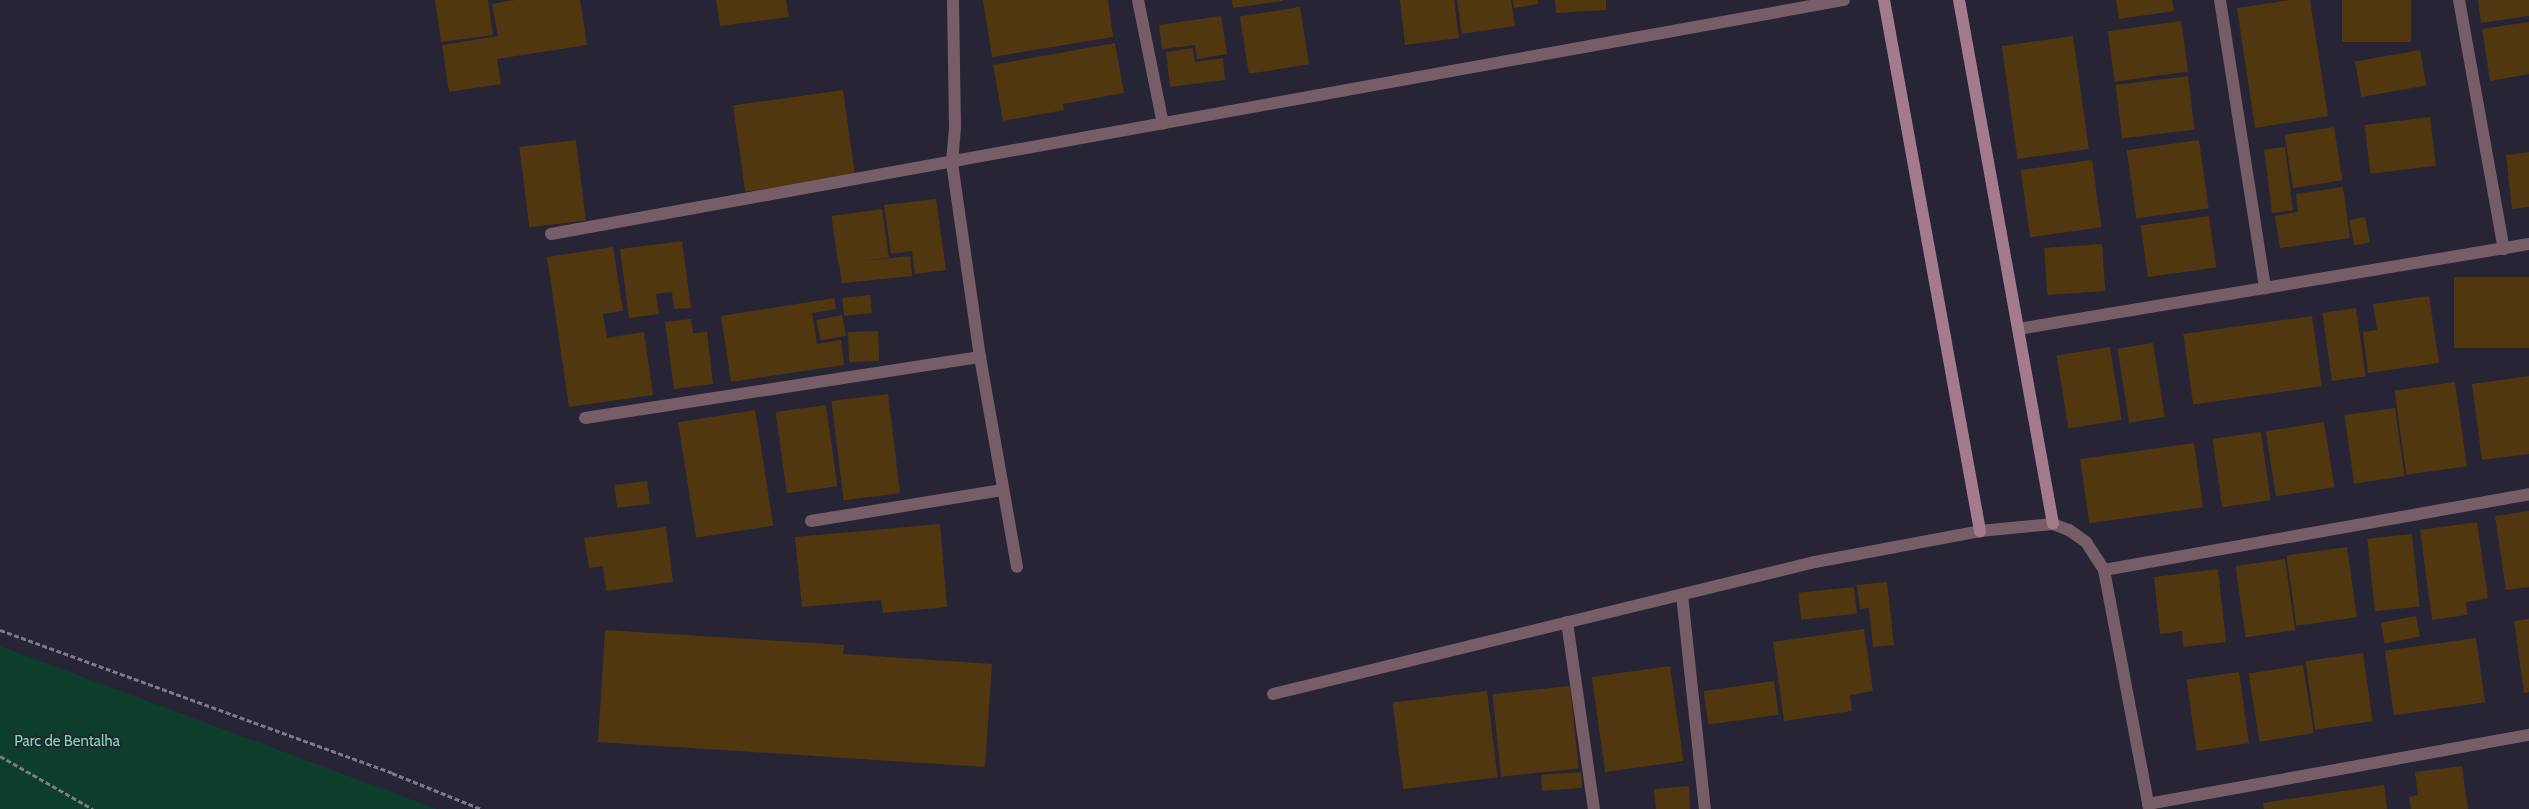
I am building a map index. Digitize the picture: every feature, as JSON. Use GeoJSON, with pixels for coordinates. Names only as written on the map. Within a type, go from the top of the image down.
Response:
{"type":"FeatureCollection","features":[{"type":"Feature","properties":{"kind":"street"},"geometry":{"type":"LineString","coordinates":[[953,0],[955,128],[952,163],[980,357],[1017,567]]}},
{"type":"Feature","properties":{"kind":"street"},"geometry":{"type":"LineString","coordinates":[[1138,0],[1163,124]]}},
{"type":"Feature","properties":{"kind":"street"},"geometry":{"type":"LineString","coordinates":[[550,234],[952,163],[1844,0]]}},
{"type":"Feature","properties":{"kind":"street"},"geometry":{"type":"LineString","coordinates":[[1884,0],[1980,531]]}},
{"type":"Feature","properties":{"kind":"street"},"geometry":{"type":"LineString","coordinates":[[1959,0],[2053,524]]}},
{"type":"Feature","properties":{"kind":"street"},"geometry":{"type":"LineString","coordinates":[[2220,0],[2265,290]]}},
{"type":"Feature","properties":{"kind":"street"},"geometry":{"type":"LineString","coordinates":[[2459,0],[2504,249]]}},
{"type":"Feature","properties":{"kind":"street"},"geometry":{"type":"LineString","coordinates":[[2018,329],[2265,290],[2529,244]]}},
{"type":"Feature","properties":{"kind":"street"},"geometry":{"type":"LineString","coordinates":[[585,418],[980,357]]}},
{"type":"Feature","properties":{"kind":"street"},"geometry":{"type":"LineString","coordinates":[[811,520],[1003,490]]}},
{"type":"Feature","properties":{"kind":"street"},"geometry":{"type":"LineString","coordinates":[[2104,570],[2529,494]]}},
{"type":"Feature","properties":{"kind":"street"},"geometry":{"type":"LineString","coordinates":[[1273,694],[1815,562],[1980,531],[2053,524],[2069,530],[2086,542],[2104,570],[2148,806],[2529,736]]}},
{"type":"Feature","properties":{"kind":"street"},"geometry":{"type":"LineString","coordinates":[[1682,595],[1704,809]]}},
{"type":"Feature","properties":{"kind":"street"},"geometry":{"type":"LineString","coordinates":[[1568,622],[1594,809]]}},
{"type":"Feature","properties":{"kind":"path"},"geometry":{"type":"LineString","coordinates":[[0,630],[392,773],[481,809]]}},
{"type":"Feature","properties":{"kind":"path"},"geometry":{"type":"LineString","coordinates":[[0,756],[93,809]]}},
{"type":"Feature","properties":{"kind":"green space","name":"Parc de Bentalha"},"geometry":{"type":"Polygon","coordinates":[[[0,646],[437,809],[0,809],[0,646]]]}},
{"type":"Feature","properties":{"kind":"building"},"geometry":{"type":"Polygon","coordinates":[[[435,0],[488,0],[493,35],[441,42],[435,0]]]}},
{"type":"Feature","properties":{"kind":"building"},"geometry":{"type":"Polygon","coordinates":[[[515,0],[580,0],[587,45],[497,59],[501,84],[449,92],[442,45],[498,36],[492,4],[515,0]]]}},
{"type":"Feature","properties":{"kind":"building"},"geometry":{"type":"Polygon","coordinates":[[[716,0],[786,0],[789,17],[720,26],[716,0]]]}},
{"type":"Feature","properties":{"kind":"building"},"geometry":{"type":"Polygon","coordinates":[[[983,0],[1108,0],[1113,37],[992,57],[983,0]]]}},
{"type":"Feature","properties":{"kind":"building"},"geometry":{"type":"Polygon","coordinates":[[[1232,0],[1283,0],[1283,1],[1233,8],[1232,0]]]}},
{"type":"Feature","properties":{"kind":"building"},"geometry":{"type":"Polygon","coordinates":[[[1400,0],[1454,0],[1459,38],[1405,45],[1400,0]]]}},
{"type":"Feature","properties":{"kind":"building"},"geometry":{"type":"Polygon","coordinates":[[[1457,0],[1511,0],[1515,26],[1462,34],[1457,0]]]}},
{"type":"Feature","properties":{"kind":"building"},"geometry":{"type":"Polygon","coordinates":[[[1513,0],[1538,0],[1538,4],[1514,8],[1513,0]]]}},
{"type":"Feature","properties":{"kind":"building"},"geometry":{"type":"Polygon","coordinates":[[[1555,0],[1606,0],[1606,10],[1556,13],[1555,0]]]}},
{"type":"Feature","properties":{"kind":"building"},"geometry":{"type":"Polygon","coordinates":[[[2116,0],[2172,0],[2174,11],[2119,19],[2116,0]]]}},
{"type":"Feature","properties":{"kind":"building"},"geometry":{"type":"Polygon","coordinates":[[[2289,0],[2310,0],[2328,116],[2255,128],[2237,8],[2289,0]]]}},
{"type":"Feature","properties":{"kind":"building"},"geometry":{"type":"Polygon","coordinates":[[[2342,0],[2411,0],[2411,42],[2342,42],[2342,0]]]}},
{"type":"Feature","properties":{"kind":"building"},"geometry":{"type":"Polygon","coordinates":[[[2478,0],[2529,0],[2529,16],[2481,23],[2478,0]]]}},
{"type":"Feature","properties":{"kind":"building"},"geometry":{"type":"Polygon","coordinates":[[[1300,7],[1309,64],[1249,74],[1240,17],[1300,7]]]}},
{"type":"Feature","properties":{"kind":"building"},"geometry":{"type":"Polygon","coordinates":[[[1221,16],[1227,54],[1197,59],[1195,45],[1162,49],[1159,25],[1221,16]]]}},
{"type":"Feature","properties":{"kind":"building"},"geometry":{"type":"Polygon","coordinates":[[[2181,21],[2188,72],[2115,82],[2108,31],[2181,21]]]}},
{"type":"Feature","properties":{"kind":"building"},"geometry":{"type":"Polygon","coordinates":[[[2529,22],[2529,74],[2490,81],[2482,29],[2529,22]]]}},
{"type":"Feature","properties":{"kind":"building"},"geometry":{"type":"Polygon","coordinates":[[[2073,36],[2089,149],[2018,159],[2002,46],[2073,36]]]}},
{"type":"Feature","properties":{"kind":"building"},"geometry":{"type":"Polygon","coordinates":[[[1115,43],[1124,93],[1063,104],[1064,110],[1003,121],[993,65],[1115,43]]]}},
{"type":"Feature","properties":{"kind":"building"},"geometry":{"type":"Polygon","coordinates":[[[1193,48],[1195,62],[1223,58],[1225,80],[1170,87],[1166,52],[1193,48]]]}},
{"type":"Feature","properties":{"kind":"building"},"geometry":{"type":"Polygon","coordinates":[[[2420,50],[2426,85],[2361,97],[2355,61],[2420,50]]]}},
{"type":"Feature","properties":{"kind":"building"},"geometry":{"type":"Polygon","coordinates":[[[2188,76],[2195,130],[2122,138],[2116,85],[2188,76]]]}},
{"type":"Feature","properties":{"kind":"building"},"geometry":{"type":"Polygon","coordinates":[[[843,90],[855,176],[745,192],[733,105],[843,90]]]}},
{"type":"Feature","properties":{"kind":"building"},"geometry":{"type":"Polygon","coordinates":[[[2430,117],[2436,166],[2370,174],[2364,125],[2430,117]]]}},
{"type":"Feature","properties":{"kind":"building"},"geometry":{"type":"Polygon","coordinates":[[[2334,127],[2342,180],[2293,188],[2285,135],[2334,127]]]}},
{"type":"Feature","properties":{"kind":"building"},"geometry":{"type":"Polygon","coordinates":[[[576,140],[586,220],[529,227],[519,147],[576,140]]]}},
{"type":"Feature","properties":{"kind":"building"},"geometry":{"type":"Polygon","coordinates":[[[2199,140],[2209,208],[2136,218],[2127,150],[2199,140]]]}},
{"type":"Feature","properties":{"kind":"building"},"geometry":{"type":"Polygon","coordinates":[[[2285,147],[2293,211],[2272,213],[2264,150],[2285,147]]]}},
{"type":"Feature","properties":{"kind":"building"},"geometry":{"type":"Polygon","coordinates":[[[2529,152],[2529,207],[2512,209],[2506,155],[2529,152]]]}},
{"type":"Feature","properties":{"kind":"building"},"geometry":{"type":"Polygon","coordinates":[[[2092,160],[2101,227],[2030,237],[2021,170],[2092,160]]]}},
{"type":"Feature","properties":{"kind":"building"},"geometry":{"type":"Polygon","coordinates":[[[2343,187],[2350,238],[2280,248],[2275,216],[2298,212],[2296,194],[2343,187]]]}},
{"type":"Feature","properties":{"kind":"building"},"geometry":{"type":"Polygon","coordinates":[[[936,199],[946,270],[915,274],[912,251],[891,254],[884,205],[936,199]]]}},
{"type":"Feature","properties":{"kind":"building"},"geometry":{"type":"Polygon","coordinates":[[[882,209],[889,258],[838,265],[831,216],[882,209]]]}},
{"type":"Feature","properties":{"kind":"building"},"geometry":{"type":"Polygon","coordinates":[[[2209,216],[2216,267],[2148,277],[2141,226],[2209,216]]]}},
{"type":"Feature","properties":{"kind":"building"},"geometry":{"type":"Polygon","coordinates":[[[2365,217],[2370,243],[2354,246],[2349,220],[2365,217]]]}},
{"type":"Feature","properties":{"kind":"building"},"geometry":{"type":"Polygon","coordinates":[[[682,241],[691,308],[674,309],[672,292],[656,294],[659,314],[629,318],[620,249],[682,241]]]}},
{"type":"Feature","properties":{"kind":"building"},"geometry":{"type":"Polygon","coordinates":[[[2102,244],[2105,291],[2047,295],[2044,248],[2102,244]]]}},
{"type":"Feature","properties":{"kind":"building"},"geometry":{"type":"Polygon","coordinates":[[[613,247],[623,311],[603,314],[607,338],[644,332],[653,395],[569,407],[547,257],[613,247]]]}},
{"type":"Feature","properties":{"kind":"building"},"geometry":{"type":"Polygon","coordinates":[[[910,256],[912,276],[841,283],[839,263],[910,256]]]}},
{"type":"Feature","properties":{"kind":"building"},"geometry":{"type":"Polygon","coordinates":[[[2454,277],[2529,277],[2529,348],[2454,348],[2454,277]]]}},
{"type":"Feature","properties":{"kind":"building"},"geometry":{"type":"Polygon","coordinates":[[[870,295],[872,313],[844,316],[842,298],[870,295]]]}},
{"type":"Feature","properties":{"kind":"building"},"geometry":{"type":"Polygon","coordinates":[[[2429,296],[2439,363],[2368,373],[2363,332],[2377,330],[2373,304],[2429,296]]]}},
{"type":"Feature","properties":{"kind":"building"},"geometry":{"type":"Polygon","coordinates":[[[834,298],[836,309],[812,313],[817,344],[841,340],[844,365],[731,382],[721,316],[834,298]]]}},
{"type":"Feature","properties":{"kind":"building"},"geometry":{"type":"Polygon","coordinates":[[[2356,308],[2366,376],[2332,381],[2322,313],[2356,308]]]}},
{"type":"Feature","properties":{"kind":"building"},"geometry":{"type":"Polygon","coordinates":[[[842,315],[846,336],[820,341],[816,320],[842,315]]]}},
{"type":"Feature","properties":{"kind":"building"},"geometry":{"type":"Polygon","coordinates":[[[2312,316],[2322,386],[2193,404],[2183,334],[2312,316]]]}},
{"type":"Feature","properties":{"kind":"building"},"geometry":{"type":"Polygon","coordinates":[[[691,319],[693,333],[707,332],[713,384],[674,389],[665,322],[691,319]]]}},
{"type":"Feature","properties":{"kind":"building"},"geometry":{"type":"Polygon","coordinates":[[[878,331],[879,361],[849,362],[848,332],[878,331]]]}},
{"type":"Feature","properties":{"kind":"building"},"geometry":{"type":"Polygon","coordinates":[[[2153,343],[2165,417],[2129,423],[2117,349],[2153,343]]]}},
{"type":"Feature","properties":{"kind":"building"},"geometry":{"type":"Polygon","coordinates":[[[2110,347],[2122,420],[2068,429],[2057,355],[2110,347]]]}},
{"type":"Feature","properties":{"kind":"building"},"geometry":{"type":"Polygon","coordinates":[[[2529,376],[2529,454],[2482,460],[2472,384],[2529,376]]]}},
{"type":"Feature","properties":{"kind":"building"},"geometry":{"type":"Polygon","coordinates":[[[2455,382],[2467,466],[2406,475],[2395,390],[2455,382]]]}},
{"type":"Feature","properties":{"kind":"building"},"geometry":{"type":"Polygon","coordinates":[[[888,394],[900,493],[844,500],[831,401],[888,394]]]}},
{"type":"Feature","properties":{"kind":"building"},"geometry":{"type":"Polygon","coordinates":[[[826,405],[837,486],[787,493],[775,412],[826,405]]]}},
{"type":"Feature","properties":{"kind":"building"},"geometry":{"type":"Polygon","coordinates":[[[2395,408],[2405,476],[2354,483],[2344,415],[2395,408]]]}},
{"type":"Feature","properties":{"kind":"building"},"geometry":{"type":"Polygon","coordinates":[[[755,410],[773,526],[696,538],[678,422],[755,410]]]}},
{"type":"Feature","properties":{"kind":"building"},"geometry":{"type":"Polygon","coordinates":[[[2324,422],[2334,487],[2276,496],[2266,431],[2324,422]]]}},
{"type":"Feature","properties":{"kind":"building"},"geometry":{"type":"Polygon","coordinates":[[[2261,432],[2271,500],[2222,507],[2212,439],[2261,432]]]}},
{"type":"Feature","properties":{"kind":"building"},"geometry":{"type":"Polygon","coordinates":[[[2194,443],[2203,507],[2089,523],[2080,459],[2194,443]]]}},
{"type":"Feature","properties":{"kind":"building"},"geometry":{"type":"Polygon","coordinates":[[[647,481],[650,504],[617,508],[614,485],[647,481]]]}},
{"type":"Feature","properties":{"kind":"building"},"geometry":{"type":"Polygon","coordinates":[[[2529,511],[2529,587],[2506,590],[2495,516],[2529,511]]]}},
{"type":"Feature","properties":{"kind":"building"},"geometry":{"type":"Polygon","coordinates":[[[2477,522],[2488,598],[2466,602],[2467,615],[2432,620],[2420,530],[2477,522]]]}},
{"type":"Feature","properties":{"kind":"building"},"geometry":{"type":"Polygon","coordinates":[[[940,524],[947,607],[883,613],[881,600],[802,607],[795,537],[940,524]]]}},
{"type":"Feature","properties":{"kind":"building"},"geometry":{"type":"Polygon","coordinates":[[[666,527],[673,582],[606,591],[603,566],[589,568],[584,538],[666,527]]]}},
{"type":"Feature","properties":{"kind":"building"},"geometry":{"type":"Polygon","coordinates":[[[2412,534],[2420,607],[2375,611],[2367,539],[2412,534]]]}},
{"type":"Feature","properties":{"kind":"building"},"geometry":{"type":"Polygon","coordinates":[[[2347,547],[2357,617],[2296,626],[2287,555],[2347,547]]]}},
{"type":"Feature","properties":{"kind":"building"},"geometry":{"type":"Polygon","coordinates":[[[2285,559],[2295,630],[2246,637],[2235,566],[2285,559]]]}},
{"type":"Feature","properties":{"kind":"building"},"geometry":{"type":"Polygon","coordinates":[[[2218,569],[2226,642],[2183,647],[2182,631],[2160,634],[2154,577],[2218,569]]]}},
{"type":"Feature","properties":{"kind":"building"},"geometry":{"type":"Polygon","coordinates":[[[1887,582],[1894,645],[1873,647],[1869,608],[1860,609],[1857,585],[1887,582]]]}},
{"type":"Feature","properties":{"kind":"building"},"geometry":{"type":"Polygon","coordinates":[[[1854,587],[1857,614],[1801,620],[1798,593],[1854,587]]]}},
{"type":"Feature","properties":{"kind":"building"},"geometry":{"type":"Polygon","coordinates":[[[2416,616],[2420,637],[2385,643],[2381,623],[2416,616]]]}},
{"type":"Feature","properties":{"kind":"building"},"geometry":{"type":"Polygon","coordinates":[[[2529,619],[2529,692],[2524,693],[2514,621],[2529,619]]]}},
{"type":"Feature","properties":{"kind":"building"},"geometry":{"type":"Polygon","coordinates":[[[1864,629],[1873,691],[1850,695],[1852,711],[1784,721],[1773,642],[1864,629]]]}},
{"type":"Feature","properties":{"kind":"building"},"geometry":{"type":"Polygon","coordinates":[[[605,630],[844,645],[843,654],[992,664],[985,767],[598,742],[605,630]]]}},
{"type":"Feature","properties":{"kind":"building"},"geometry":{"type":"Polygon","coordinates":[[[2476,638],[2485,702],[2394,715],[2385,651],[2476,638]]]}},
{"type":"Feature","properties":{"kind":"building"},"geometry":{"type":"Polygon","coordinates":[[[2363,653],[2373,721],[2315,729],[2306,661],[2363,653]]]}},
{"type":"Feature","properties":{"kind":"building"},"geometry":{"type":"Polygon","coordinates":[[[2303,665],[2314,733],[2259,742],[2249,674],[2303,665]]]}},
{"type":"Feature","properties":{"kind":"building"},"geometry":{"type":"Polygon","coordinates":[[[1670,666],[1683,761],[1605,772],[1592,677],[1670,666]]]}},
{"type":"Feature","properties":{"kind":"building"},"geometry":{"type":"Polygon","coordinates":[[[2239,672],[2249,743],[2197,751],[2187,679],[2239,672]]]}},
{"type":"Feature","properties":{"kind":"building"},"geometry":{"type":"Polygon","coordinates":[[[1774,681],[1779,715],[1708,725],[1704,691],[1774,681]]]}},
{"type":"Feature","properties":{"kind":"building"},"geometry":{"type":"Polygon","coordinates":[[[1570,686],[1579,769],[1501,777],[1492,694],[1570,686]]]}},
{"type":"Feature","properties":{"kind":"building"},"geometry":{"type":"Polygon","coordinates":[[[1487,691],[1498,777],[1403,789],[1393,703],[1487,691]]]}},
{"type":"Feature","properties":{"kind":"building"},"geometry":{"type":"Polygon","coordinates":[[[2462,766],[2468,809],[2411,809],[2409,797],[2418,795],[2415,772],[2462,766]]]}},
{"type":"Feature","properties":{"kind":"building"},"geometry":{"type":"Polygon","coordinates":[[[1581,772],[1582,788],[1542,791],[1541,775],[1581,772]]]}},
{"type":"Feature","properties":{"kind":"building"},"geometry":{"type":"Polygon","coordinates":[[[2384,785],[2387,809],[2264,809],[2263,803],[2384,785]]]}},
{"type":"Feature","properties":{"kind":"building"},"geometry":{"type":"Polygon","coordinates":[[[1689,786],[1690,809],[1656,809],[1654,789],[1689,786]]]}}]}
